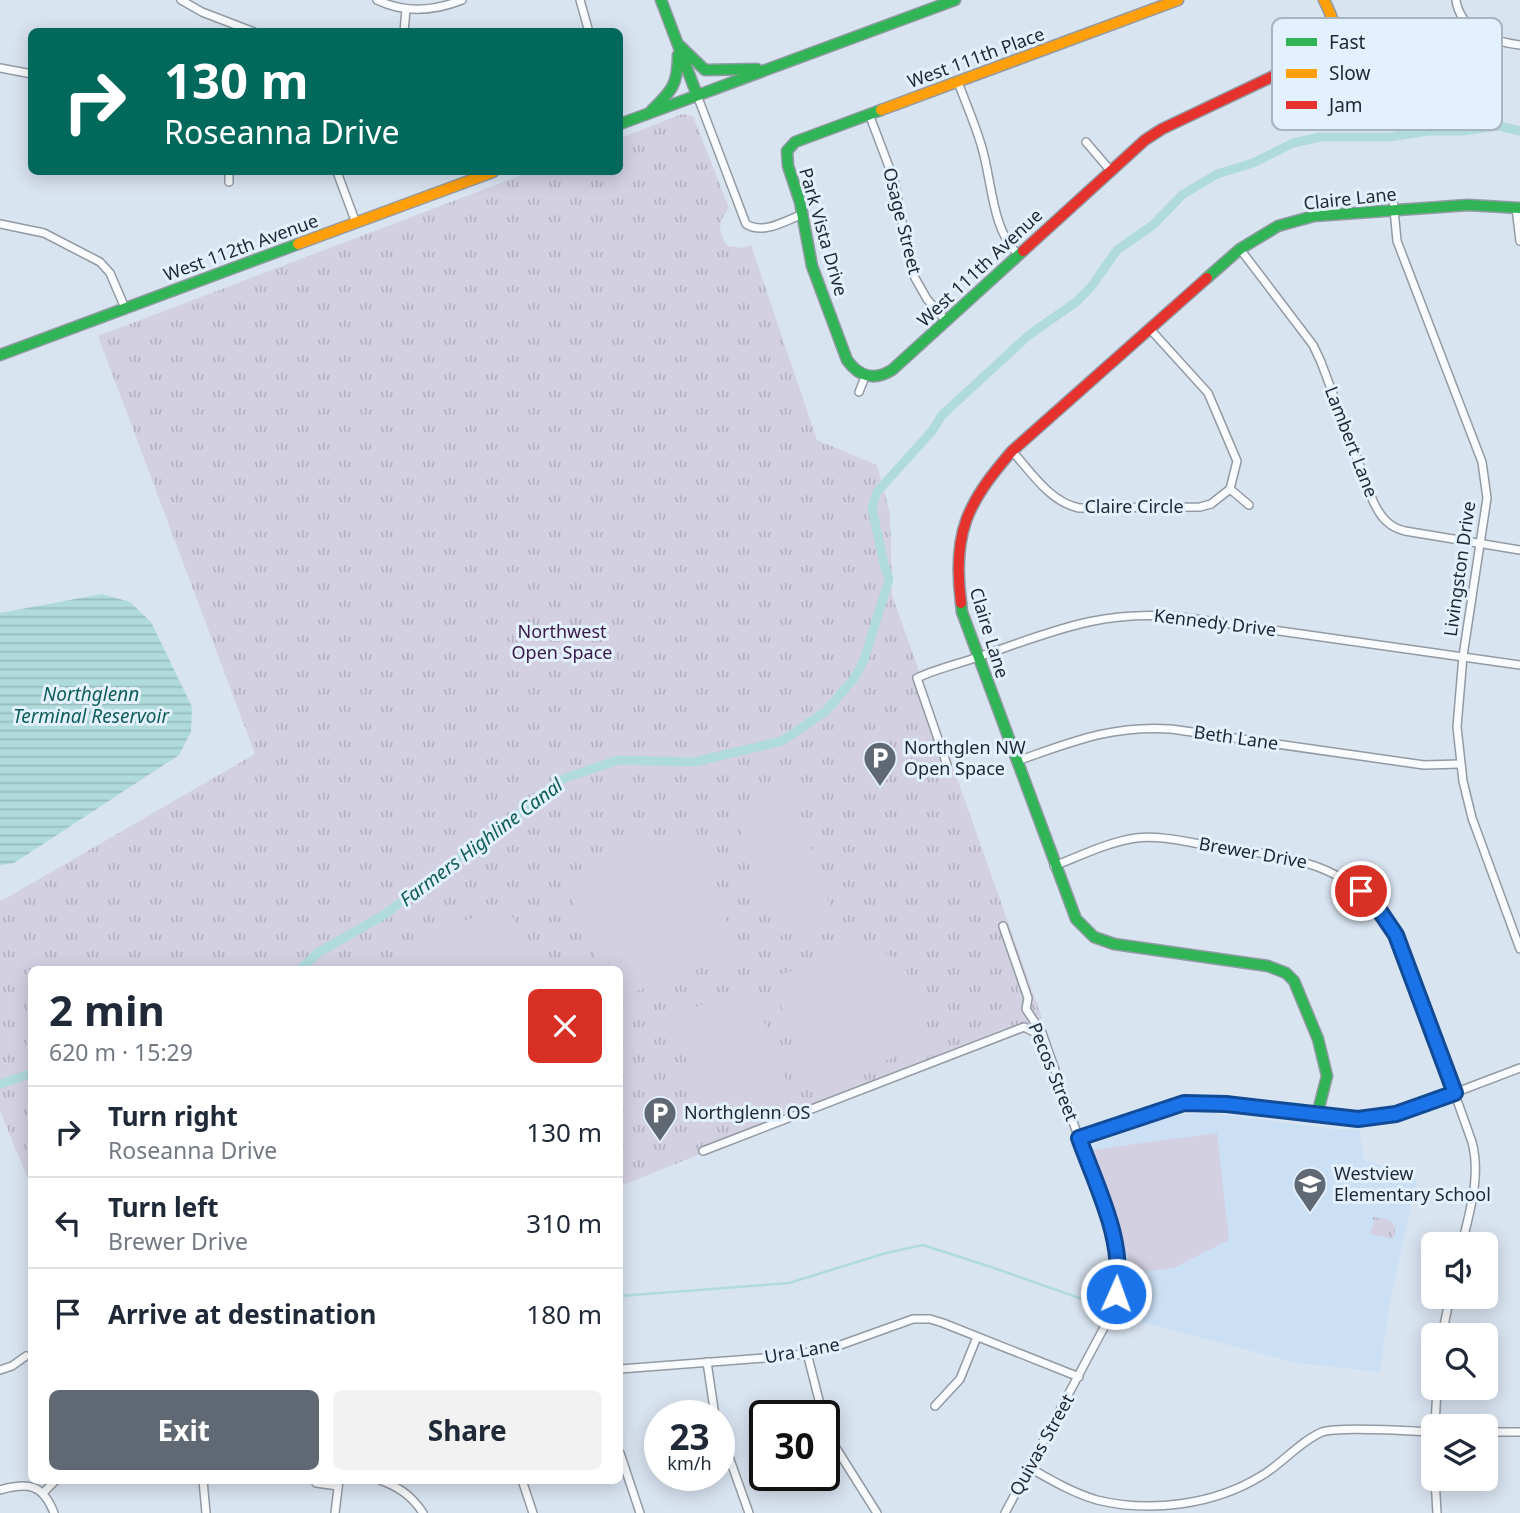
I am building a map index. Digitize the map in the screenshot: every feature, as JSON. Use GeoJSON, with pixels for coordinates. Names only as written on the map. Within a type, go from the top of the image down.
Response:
{"type":"FeatureCollection","features":[{"type":"Feature","properties":{"kind":"street"},"geometry":{"type":"LineString","coordinates":[[181,0],[202,12],[244,28]]}},
{"type":"Feature","properties":{"kind":"street"},"geometry":{"type":"LineString","coordinates":[[377,0],[406,9],[428,10],[463,0]]}},
{"type":"Feature","properties":{"kind":"street"},"geometry":{"type":"LineString","coordinates":[[580,0],[588,28]]}},
{"type":"Feature","properties":{"kind":"street"},"geometry":{"type":"LineString","coordinates":[[662,0],[746,224],[761,229],[803,214]]}},
{"type":"Feature","properties":{"kind":"street"},"geometry":{"type":"LineString","coordinates":[[623,123],[955,0]]}},
{"type":"Feature","properties":{"kind":"street","name":"West 111th Place"},"geometry":{"type":"LineString","coordinates":[[787,150],[795,142],[1178,0]]}},
{"type":"Feature","properties":{"kind":"street","name":"West 111th Avenue"},"geometry":{"type":"LineString","coordinates":[[1324,0],[1330,18]]}},
{"type":"Feature","properties":{"kind":"street"},"geometry":{"type":"LineString","coordinates":[[1456,0],[1463,18]]}},
{"type":"Feature","properties":{"kind":"street"},"geometry":{"type":"LineString","coordinates":[[404,28],[406,9]]}},
{"type":"Feature","properties":{"kind":"street"},"geometry":{"type":"LineString","coordinates":[[1502,42],[1520,46]]}},
{"type":"Feature","properties":{"kind":"street"},"geometry":{"type":"LineString","coordinates":[[678,44],[705,70],[768,68]]}},
{"type":"Feature","properties":{"kind":"street"},"geometry":{"type":"LineString","coordinates":[[648,113],[676,85],[679,78],[678,44]]}},
{"type":"Feature","properties":{"kind":"street"},"geometry":{"type":"LineString","coordinates":[[0,68],[28,73]]}},
{"type":"Feature","properties":{"kind":"street","name":"West 111th Avenue"},"geometry":{"type":"LineString","coordinates":[[865,377],[886,375],[1145,140],[1162,129],[1272,76]]}},
{"type":"Feature","properties":{"kind":"street"},"geometry":{"type":"LineString","coordinates":[[958,82],[982,146],[1000,228],[1010,247],[1018,254]]}},
{"type":"Feature","properties":{"kind":"street","name":"Osage Street"},"geometry":{"type":"LineString","coordinates":[[869,114],[894,180],[915,278],[927,299],[946,321]]}},
{"type":"Feature","properties":{"kind":"street"},"geometry":{"type":"LineString","coordinates":[[1086,142],[1110,170]]}},
{"type":"Feature","properties":{"kind":"street","name":"Park Vista Drive"},"geometry":{"type":"LineString","coordinates":[[787,150],[788,166],[803,214],[812,266],[847,360],[855,371],[865,377]]}},
{"type":"Feature","properties":{"kind":"street"},"geometry":{"type":"LineString","coordinates":[[229,175],[229,182]]}},
{"type":"Feature","properties":{"kind":"street"},"geometry":{"type":"LineString","coordinates":[[338,175],[356,223]]}},
{"type":"Feature","properties":{"kind":"street","name":"West 112th Avenue"},"geometry":{"type":"LineString","coordinates":[[0,355],[485,175]]}},
{"type":"Feature","properties":{"kind":"street","name":"Claire Lane"},"geometry":{"type":"LineString","coordinates":[[1317,1115],[1326,1084],[1325,1060],[1297,986],[1286,973],[1268,966],[1114,944],[1099,939],[1076,919],[1054,866],[959,599],[957,573],[960,538],[974,499],[1012,451],[1240,249],[1264,232],[1300,219],[1394,204],[1518,208]]}},
{"type":"Feature","properties":{"kind":"street","name":"Livingston Drive"},"geometry":{"type":"LineString","coordinates":[[1394,204],[1397,241],[1482,461],[1487,498],[1457,710],[1460,764],[1472,818],[1520,949]]}},
{"type":"Feature","properties":{"kind":"street"},"geometry":{"type":"LineString","coordinates":[[1518,208],[1520,241]]}},
{"type":"Feature","properties":{"kind":"street"},"geometry":{"type":"LineString","coordinates":[[0,224],[44,233],[100,262],[110,273],[125,308]]}},
{"type":"Feature","properties":{"kind":"street","name":"Lambert Lane"},"geometry":{"type":"LineString","coordinates":[[1240,249],[1312,345],[1321,362],[1373,501],[1382,517],[1399,530],[1520,550]]}},
{"type":"Feature","properties":{"kind":"street"},"geometry":{"type":"LineString","coordinates":[[1150,328],[1208,393],[1237,461],[1230,488],[1249,505]]}},
{"type":"Feature","properties":{"kind":"street"},"geometry":{"type":"LineString","coordinates":[[859,392],[865,377]]}},
{"type":"Feature","properties":{"kind":"street","name":"Claire Circle"},"geometry":{"type":"LineString","coordinates":[[1012,451],[1052,495],[1065,505],[1079,508],[1200,507],[1212,504],[1230,488]]}},
{"type":"Feature","properties":{"kind":"street","name":"Kennedy Drive"},"geometry":{"type":"LineString","coordinates":[[947,765],[917,678],[1085,621],[1135,615],[1181,617],[1520,665]]}},
{"type":"Feature","properties":{"kind":"street","name":"Beth Lane"},"geometry":{"type":"LineString","coordinates":[[1017,761],[1090,736],[1138,727],[1171,729],[1424,765],[1460,764]]}},
{"type":"Feature","properties":{"kind":"street","name":"Brewer Drive"},"geometry":{"type":"LineString","coordinates":[[1054,866],[1124,841],[1144,838],[1284,857],[1333,871],[1368,897],[1396,935],[1472,1142],[1476,1168],[1464,1232]]}},
{"type":"Feature","properties":{"kind":"street","name":"Pecos Street"},"geometry":{"type":"LineString","coordinates":[[1003,926],[1028,998],[1026,1009],[1042,1037],[1113,1236],[1118,1278],[1114,1304],[1079,1377]]}},
{"type":"Feature","properties":{"kind":"street"},"geometry":{"type":"LineString","coordinates":[[703,1151],[1024,1027],[1042,1037]]}},
{"type":"Feature","properties":{"kind":"street"},"geometry":{"type":"LineString","coordinates":[[1079,1138],[1184,1103],[1226,1104],[1358,1119],[1377,1118],[1404,1112],[1520,1068]]}},
{"type":"Feature","properties":{"kind":"street","name":"Ura Lane"},"geometry":{"type":"LineString","coordinates":[[623,1369],[763,1359],[807,1353],[835,1348],[903,1322],[922,1318],[943,1323],[1079,1377]]}},
{"type":"Feature","properties":{"kind":"street"},"geometry":{"type":"LineString","coordinates":[[935,1406],[960,1379],[977,1337]]}},
{"type":"Feature","properties":{"kind":"street"},"geometry":{"type":"LineString","coordinates":[[807,1353],[819,1400]]}},
{"type":"Feature","properties":{"kind":"street"},"geometry":{"type":"LineString","coordinates":[[0,1370],[12,1366],[26,1356]]}},
{"type":"Feature","properties":{"kind":"street"},"geometry":{"type":"LineString","coordinates":[[707,1362],[713,1400]]}},
{"type":"Feature","properties":{"kind":"street","name":"Quivas Street"},"geometry":{"type":"LineString","coordinates":[[1005,1513],[1079,1377]]}},
{"type":"Feature","properties":{"kind":"street"},"geometry":{"type":"LineString","coordinates":[[1030,1468],[1064,1487],[1097,1500],[1131,1506],[1178,1509],[1254,1481],[1308,1440],[1328,1430],[1421,1432]]}},
{"type":"Feature","properties":{"kind":"street"},"geometry":{"type":"LineString","coordinates":[[1498,1432],[1520,1433]]}},
{"type":"Feature","properties":{"kind":"street"},"geometry":{"type":"LineString","coordinates":[[840,1454],[877,1513]]}},
{"type":"Feature","properties":{"kind":"street"},"geometry":{"type":"LineString","coordinates":[[623,1462],[640,1513]]}},
{"type":"Feature","properties":{"kind":"street"},"geometry":{"type":"LineString","coordinates":[[735,1474],[749,1513]]}},
{"type":"Feature","properties":{"kind":"street"},"geometry":{"type":"LineString","coordinates":[[43,1493],[52,1484]]}},
{"type":"Feature","properties":{"kind":"street"},"geometry":{"type":"LineString","coordinates":[[202,1484],[206,1513]]}},
{"type":"Feature","properties":{"kind":"street"},"geometry":{"type":"LineString","coordinates":[[335,1513],[338,1484]]}},
{"type":"Feature","properties":{"kind":"street"},"geometry":{"type":"LineString","coordinates":[[389,1484],[411,1496],[423,1513]]}},
{"type":"Feature","properties":{"kind":"street"},"geometry":{"type":"LineString","coordinates":[[523,1484],[533,1513]]}},
{"type":"Feature","properties":{"kind":"street"},"geometry":{"type":"LineString","coordinates":[[0,1490],[25,1486],[43,1493],[54,1513]]}},
{"type":"Feature","properties":{"kind":"street"},"geometry":{"type":"LineString","coordinates":[[1436,1491],[1437,1513]]}},
{"type":"Feature","properties":{"kind":"shaded area"},"geometry":{"type":"Polygon","coordinates":[[[1205,1112],[1333,1129],[1359,1129],[1364,1160],[1398,1171],[1408,1169],[1417,1180],[1389,1306],[1380,1372],[1297,1363],[1119,1316],[1126,1290],[1122,1235],[1091,1150],[1093,1145],[1156,1121],[1205,1112]]]}},
{"type":"Feature","properties":{"kind":"green space","name":"Northwest Open Space"},"geometry":{"type":"Polygon","coordinates":[[[682,114],[693,116],[729,208],[720,227],[724,241],[728,246],[743,248],[751,245],[817,440],[877,465],[890,513],[892,595],[1042,1018],[623,1185],[623,966],[28,966],[28,1179],[0,1111],[0,900],[255,754],[98,336],[522,175],[623,175],[623,137],[682,114]]]}},
{"type":"Feature","properties":{"kind":"green space"},"geometry":{"type":"Polygon","coordinates":[[[791,788],[834,918],[776,937],[733,807],[791,788]]]}},
{"type":"Feature","properties":{"kind":"green space"},"geometry":{"type":"Polygon","coordinates":[[[694,824],[734,943],[728,958],[623,996],[623,966],[598,966],[574,901],[594,859],[694,824]]]}},
{"type":"Feature","properties":{"kind":"green space"},"geometry":{"type":"Polygon","coordinates":[[[507,906],[537,966],[406,966],[420,937],[507,906]]]}},
{"type":"Feature","properties":{"kind":"green space"},"geometry":{"type":"Polygon","coordinates":[[[869,941],[905,966],[933,1043],[811,1088],[773,984],[775,977],[869,941]]]}},
{"type":"Feature","properties":{"kind":"green space"},"geometry":{"type":"Polygon","coordinates":[[[747,988],[753,991],[792,1096],[711,1126],[671,1016],[747,988]]]}},
{"type":"Feature","properties":{"kind":"green space"},"geometry":{"type":"Polygon","coordinates":[[[1217,1133],[1229,1240],[1174,1268],[1132,1273],[1122,1235],[1091,1150],[1217,1133]]]}},
{"type":"Feature","properties":{"kind":"green space"},"geometry":{"type":"Polygon","coordinates":[[[1372,1218],[1389,1220],[1396,1227],[1393,1239],[1370,1234],[1374,1221],[1372,1218]]]}},
{"type":"Feature","properties":{"kind":"water","name":"Northglenn Terminal Reservoir"},"geometry":{"type":"Polygon","coordinates":[[[102,594],[130,602],[151,622],[192,707],[191,732],[179,755],[14,863],[0,865],[0,613],[102,594]]]}},
{"type":"Feature","properties":{"kind":"waterway","name":"Farmers Highline Canal"},"geometry":{"type":"LineString","coordinates":[[1502,127],[1520,131]]}},
{"type":"Feature","properties":{"kind":"waterway","name":"Farmers Highline Canal"},"geometry":{"type":"LineString","coordinates":[[303,966],[319,952],[384,915],[565,778],[618,760],[694,762],[782,741],[826,711],[855,677],[864,660],[889,579],[872,508],[877,492],[932,431],[942,415],[1029,335],[1076,302],[1091,287],[1117,250],[1153,225],[1182,195],[1217,174],[1253,163],[1293,143],[1320,137],[1389,137],[1429,131],[1470,130]]}},
{"type":"Feature","properties":{"kind":"waterway","name":"Farmers Highline Canal"},"geometry":{"type":"LineString","coordinates":[[0,1084],[28,1074]]}},
{"type":"Feature","properties":{"kind":"waterway"},"geometry":{"type":"LineString","coordinates":[[623,1296],[789,1283],[886,1253],[923,1245],[1099,1305]]}},
{"type":"Feature","properties":{"kind":"traffic: fast"},"geometry":{"type":"LineString","coordinates":[[661,0],[697,95]]}},
{"type":"Feature","properties":{"kind":"traffic: fast"},"geometry":{"type":"LineString","coordinates":[[623,123],[955,0]]}},
{"type":"Feature","properties":{"kind":"traffic: fast"},"geometry":{"type":"LineString","coordinates":[[680,46],[705,70],[757,69]]}},
{"type":"Feature","properties":{"kind":"traffic: fast"},"geometry":{"type":"LineString","coordinates":[[652,110],[665,97],[675,80],[678,55]]}},
{"type":"Feature","properties":{"kind":"traffic: fast"},"geometry":{"type":"LineString","coordinates":[[881,110],[795,142],[787,151],[788,166],[800,202],[812,266],[847,360],[852,366],[867,376],[892,370],[1023,251]]}},
{"type":"Feature","properties":{"kind":"traffic: fast"},"geometry":{"type":"LineString","coordinates":[[1207,278],[1240,249],[1278,226],[1314,216],[1468,205],[1520,208]]}},
{"type":"Feature","properties":{"kind":"traffic: fast"},"geometry":{"type":"LineString","coordinates":[[0,355],[298,244]]}},
{"type":"Feature","properties":{"kind":"traffic: fast"},"geometry":{"type":"LineString","coordinates":[[961,603],[962,612],[1076,919],[1094,937],[1114,944],[1268,966],[1286,973],[1294,981],[1318,1039],[1327,1076],[1317,1115]]}},
{"type":"Feature","properties":{"kind":"traffic: slow"},"geometry":{"type":"LineString","coordinates":[[881,110],[1178,0]]}},
{"type":"Feature","properties":{"kind":"traffic: slow"},"geometry":{"type":"LineString","coordinates":[[1324,0],[1332,18]]}},
{"type":"Feature","properties":{"kind":"traffic: slow"},"geometry":{"type":"LineString","coordinates":[[298,244],[485,175]]}},
{"type":"Feature","properties":{"kind":"traffic: jam"},"geometry":{"type":"LineString","coordinates":[[1023,251],[1145,140],[1162,129],[1272,77]]}},
{"type":"Feature","properties":{"kind":"traffic: jam"},"geometry":{"type":"LineString","coordinates":[[961,603],[961,538],[966,520],[984,487],[1012,451],[1207,278]]}},
{"type":"Feature","properties":{"kind":"place","name":"Northglen NW Open Space"},"geometry":{"type":"Point","coordinates":[880,788]}},
{"type":"Feature","properties":{"kind":"place","name":"Northglenn OS"},"geometry":{"type":"Point","coordinates":[660,1143]}},
{"type":"Feature","properties":{"kind":"place","name":"Westview Elementary School"},"geometry":{"type":"Point","coordinates":[1310,1214]}},
{"type":"Feature","properties":{"kind":"route"},"geometry":{"type":"LineString","coordinates":[[1116,1294],[1118,1262],[1113,1236],[1079,1138],[1184,1103],[1226,1104],[1358,1119],[1396,1114],[1455,1093],[1396,935],[1375,904],[1361,891]]}}]}
